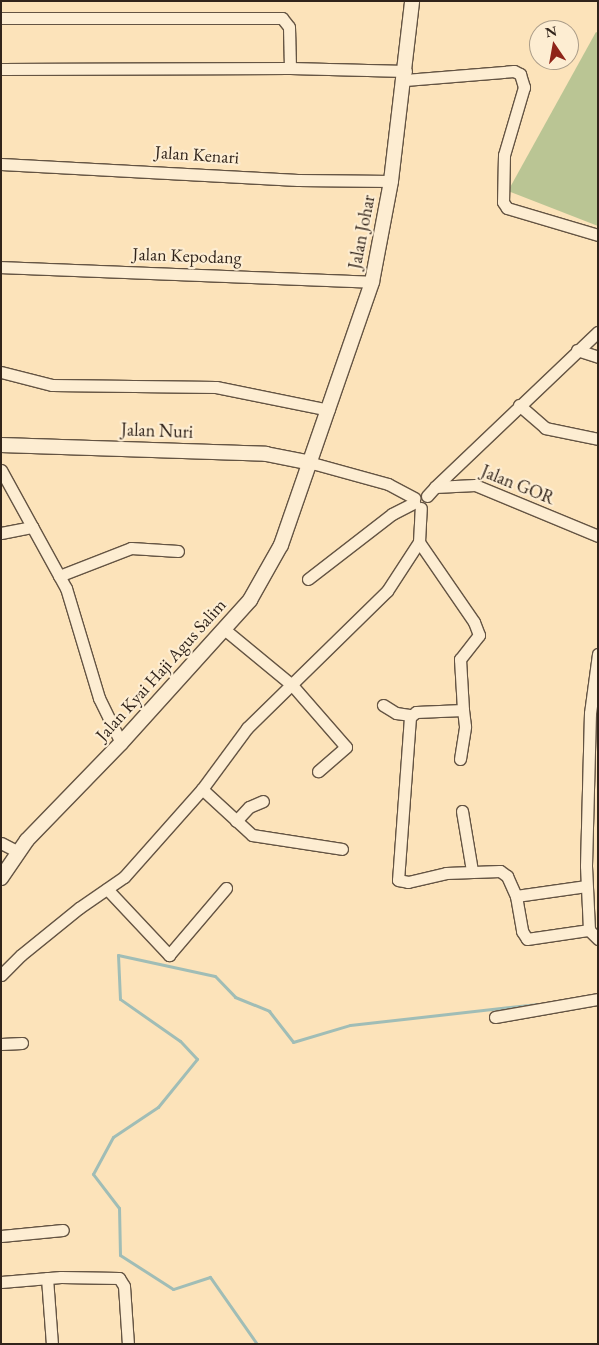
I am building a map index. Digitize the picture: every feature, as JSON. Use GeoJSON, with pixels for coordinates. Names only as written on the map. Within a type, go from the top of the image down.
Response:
{"type":"FeatureCollection","features":[{"type":"Feature","properties":{"kind":"street","name":"Jalan Johar"},"geometry":{"type":"LineString","coordinates":[[312,463],[372,282],[392,180],[406,75],[412,1]]}},
{"type":"Feature","properties":{"kind":"street"},"geometry":{"type":"LineString","coordinates":[[1,18],[282,18],[289,27],[290,68]]}},
{"type":"Feature","properties":{"kind":"street"},"geometry":{"type":"LineString","coordinates":[[1,69],[290,68],[406,75],[514,71],[520,74],[524,87],[504,155],[503,202],[507,208],[598,235]]}},
{"type":"Feature","properties":{"kind":"street","name":"Jalan Kenari"},"geometry":{"type":"LineString","coordinates":[[1,164],[298,180],[392,180]]}},
{"type":"Feature","properties":{"kind":"street","name":"Jalan Kepodang"},"geometry":{"type":"LineString","coordinates":[[1,267],[372,282]]}},
{"type":"Feature","properties":{"kind":"street"},"geometry":{"type":"LineString","coordinates":[[431,491],[519,405],[598,332]]}},
{"type":"Feature","properties":{"kind":"street"},"geometry":{"type":"LineString","coordinates":[[577,350],[598,357]]}},
{"type":"Feature","properties":{"kind":"street"},"geometry":{"type":"LineString","coordinates":[[1,372],[52,385],[216,387],[329,410]]}},
{"type":"Feature","properties":{"kind":"street"},"geometry":{"type":"LineString","coordinates":[[519,405],[545,428],[598,439]]}},
{"type":"Feature","properties":{"kind":"street","name":"Jalan Nuri"},"geometry":{"type":"LineString","coordinates":[[1,445],[266,454],[312,463]]}},
{"type":"Feature","properties":{"kind":"street"},"geometry":{"type":"LineString","coordinates":[[312,463],[388,484],[416,503]]}},
{"type":"Feature","properties":{"kind":"street","name":"Jalan Kyai Haji Agus Salim"},"geometry":{"type":"LineString","coordinates":[[1,878],[19,852],[224,629],[262,582],[281,545],[312,463]]}},
{"type":"Feature","properties":{"kind":"street"},"geometry":{"type":"LineString","coordinates":[[1,470],[59,576],[71,602],[100,698],[121,743]]}},
{"type":"Feature","properties":{"kind":"street","name":"Jalan GOR"},"geometry":{"type":"LineString","coordinates":[[416,503],[419,493],[475,485],[598,536]]}},
{"type":"Feature","properties":{"kind":"street"},"geometry":{"type":"LineString","coordinates":[[416,503],[419,542],[474,622],[479,635],[460,659],[465,726],[460,759]]}},
{"type":"Feature","properties":{"kind":"street"},"geometry":{"type":"LineString","coordinates":[[308,579],[392,514],[416,503]]}},
{"type":"Feature","properties":{"kind":"street"},"geometry":{"type":"LineString","coordinates":[[1,534],[32,527]]}},
{"type":"Feature","properties":{"kind":"street"},"geometry":{"type":"LineString","coordinates":[[1,975],[28,949],[124,877],[202,789],[247,728],[387,591],[419,542]]}},
{"type":"Feature","properties":{"kind":"street"},"geometry":{"type":"LineString","coordinates":[[59,576],[131,548],[178,551]]}},
{"type":"Feature","properties":{"kind":"street"},"geometry":{"type":"LineString","coordinates":[[224,629],[292,685],[346,747],[318,771]]}},
{"type":"Feature","properties":{"kind":"street"},"geometry":{"type":"LineString","coordinates":[[598,654],[594,733],[592,849],[586,886],[589,930],[598,939]]}},
{"type":"Feature","properties":{"kind":"street"},"geometry":{"type":"LineString","coordinates":[[383,705],[396,712],[411,715],[463,710]]}},
{"type":"Feature","properties":{"kind":"street"},"geometry":{"type":"LineString","coordinates":[[411,715],[398,880],[408,882],[472,871],[504,873],[516,896],[522,931],[527,939],[589,930]]}},
{"type":"Feature","properties":{"kind":"street"},"geometry":{"type":"LineString","coordinates":[[202,789],[252,835],[264,839],[342,849]]}},
{"type":"Feature","properties":{"kind":"street"},"geometry":{"type":"LineString","coordinates":[[236,821],[249,807],[263,801]]}},
{"type":"Feature","properties":{"kind":"street"},"geometry":{"type":"LineString","coordinates":[[462,811],[472,871]]}},
{"type":"Feature","properties":{"kind":"street"},"geometry":{"type":"LineString","coordinates":[[1,844],[19,852]]}},
{"type":"Feature","properties":{"kind":"street"},"geometry":{"type":"LineString","coordinates":[[516,896],[586,886]]}},
{"type":"Feature","properties":{"kind":"street"},"geometry":{"type":"LineString","coordinates":[[108,889],[169,954],[226,888]]}},
{"type":"Feature","properties":{"kind":"street"},"geometry":{"type":"LineString","coordinates":[[496,1017],[598,998]]}},
{"type":"Feature","properties":{"kind":"street"},"geometry":{"type":"LineString","coordinates":[[1,1044],[22,1043]]}},
{"type":"Feature","properties":{"kind":"street"},"geometry":{"type":"LineString","coordinates":[[1,1236],[63,1230]]}},
{"type":"Feature","properties":{"kind":"street"},"geometry":{"type":"LineString","coordinates":[[1,1282],[47,1278],[100,1277],[122,1280],[128,1344]]}},
{"type":"Feature","properties":{"kind":"street"},"geometry":{"type":"LineString","coordinates":[[47,1278],[52,1344]]}},
{"type":"Feature","properties":{"kind":"green space"},"geometry":{"type":"Polygon","coordinates":[[[596,32],[598,33],[598,226],[508,191],[575,70],[579,70],[579,63],[596,32]]]}},
{"type":"Feature","properties":{"kind":"waterway"},"geometry":{"type":"LineString","coordinates":[[257,1344],[210,1277],[173,1289],[120,1255],[119,1208],[93,1174],[113,1137],[158,1107],[197,1059],[180,1041],[120,999],[118,955],[215,976],[235,997],[269,1011],[293,1042],[350,1025],[536,1004]]}}]}
